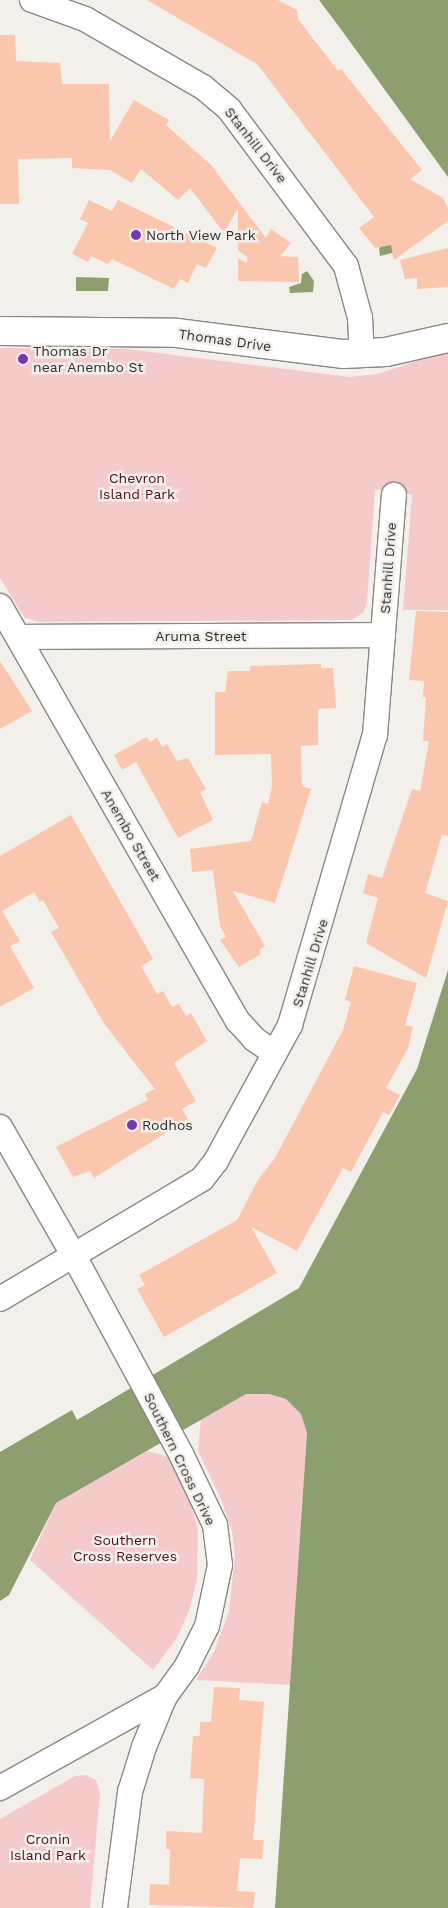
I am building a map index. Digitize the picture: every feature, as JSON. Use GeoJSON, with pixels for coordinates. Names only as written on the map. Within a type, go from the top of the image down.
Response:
{"type":"FeatureCollection","features":[{"type":"Feature","properties":{"kind":"main road","name":"Thomas Drive"},"geometry":{"type":"LineString","coordinates":[[0,331],[177,333],[315,352],[362,354],[448,338]]}},
{"type":"Feature","properties":{"kind":"street","name":"Stanhill Drive"},"geometry":{"type":"LineString","coordinates":[[32,0],[85,19],[203,87],[230,109],[346,266],[360,318],[362,354]]}},
{"type":"Feature","properties":{"kind":"street","name":"Stanhill Drive"},"geometry":{"type":"LineString","coordinates":[[0,1299],[202,1179],[275,1052],[297,1007],[369,762],[378,714],[394,495]]}},
{"type":"Feature","properties":{"kind":"street","name":"Anembo Street"},"geometry":{"type":"LineString","coordinates":[[0,606],[234,1015],[250,1035],[275,1052]]}},
{"type":"Feature","properties":{"kind":"street","name":"Aruma Street"},"geometry":{"type":"LineString","coordinates":[[18,636],[383,635]]}},
{"type":"Feature","properties":{"kind":"street","name":"Southern Cross Drive"},"geometry":{"type":"LineString","coordinates":[[0,1127],[134,1366],[181,1454],[215,1525],[220,1565],[207,1626],[187,1666],[165,1696],[130,1792],[115,1908]]}},
{"type":"Feature","properties":{"kind":"street","name":"Southern Cross Drive"},"geometry":{"type":"LineString","coordinates":[[0,1788],[165,1696]]}},
{"type":"Feature","properties":{"kind":"green space","name":"Chevron Island Park"},"geometry":{"type":"Polygon","coordinates":[[[0,348],[127,349],[350,377],[377,374],[448,351],[448,610],[403,610],[412,495],[390,488],[375,490],[367,602],[364,612],[352,620],[40,622],[25,618],[0,578],[0,348]]]}},
{"type":"Feature","properties":{"kind":"green space"},"geometry":{"type":"Polygon","coordinates":[[[246,1394],[269,1394],[286,1399],[301,1414],[307,1433],[291,1685],[196,1680],[214,1652],[229,1611],[235,1556],[232,1531],[221,1499],[198,1451],[201,1419],[246,1394]]]}},
{"type":"Feature","properties":{"kind":"green space","name":"Southern Cross Reserves"},"geometry":{"type":"Polygon","coordinates":[[[147,1451],[169,1457],[185,1484],[198,1530],[197,1579],[189,1611],[177,1638],[153,1670],[30,1560],[56,1503],[147,1451]]]}},
{"type":"Feature","properties":{"kind":"green space","name":"Cronin Island Park"},"geometry":{"type":"Polygon","coordinates":[[[86,1775],[96,1780],[100,1793],[90,1908],[0,1908],[0,1819],[75,1776],[86,1775]]]}},
{"type":"Feature","properties":{"kind":"shaded area"},"geometry":{"type":"Polygon","coordinates":[[[319,0],[448,0],[448,177],[340,28],[319,0]]]}},
{"type":"Feature","properties":{"kind":"shaded area"},"geometry":{"type":"Polygon","coordinates":[[[398,237],[408,249],[380,256],[379,248],[398,237]]]}},
{"type":"Feature","properties":{"kind":"shaded area"},"geometry":{"type":"Polygon","coordinates":[[[307,271],[314,281],[313,292],[290,293],[289,287],[301,283],[302,274],[307,271]]]}},
{"type":"Feature","properties":{"kind":"shaded area"},"geometry":{"type":"Polygon","coordinates":[[[76,277],[109,278],[108,291],[76,291],[76,277]]]}},
{"type":"Feature","properties":{"kind":"shaded area"},"geometry":{"type":"Polygon","coordinates":[[[448,970],[448,1908],[275,1908],[307,1433],[301,1414],[286,1399],[269,1394],[246,1394],[56,1503],[9,1595],[0,1601],[0,1452],[72,1410],[77,1420],[299,1288],[417,1069],[448,970]]]}},
{"type":"Feature","properties":{"kind":"building"},"geometry":{"type":"Polygon","coordinates":[[[147,0],[278,0],[297,10],[298,19],[338,71],[341,69],[422,170],[410,179],[443,198],[448,208],[448,221],[394,260],[391,245],[375,248],[359,228],[374,217],[257,64],[147,0]]]}},
{"type":"Feature","properties":{"kind":"building"},"geometry":{"type":"Polygon","coordinates":[[[0,35],[15,35],[16,61],[60,63],[62,84],[109,84],[110,141],[134,100],[169,120],[166,125],[211,165],[266,238],[271,229],[291,243],[280,256],[298,257],[299,282],[238,281],[238,258],[247,263],[247,257],[238,250],[238,208],[224,233],[190,188],[178,200],[141,169],[132,183],[110,170],[72,168],[72,158],[18,159],[19,204],[0,204],[0,35]]]}},
{"type":"Feature","properties":{"kind":"building","name":"North View Park"},"geometry":{"type":"Polygon","coordinates":[[[89,200],[112,211],[118,200],[217,248],[206,268],[197,264],[188,283],[180,279],[174,289],[112,259],[108,264],[91,256],[88,262],[72,254],[88,223],[80,219],[89,200]]]}},
{"type":"Feature","properties":{"kind":"building"},"geometry":{"type":"Polygon","coordinates":[[[448,248],[448,287],[417,289],[417,278],[405,279],[400,260],[448,248]]]}},
{"type":"Feature","properties":{"kind":"building"},"geometry":{"type":"Polygon","coordinates":[[[416,611],[448,612],[448,836],[442,835],[425,893],[448,901],[426,978],[366,943],[378,898],[363,893],[368,874],[382,878],[412,789],[420,791],[429,741],[423,741],[426,698],[423,697],[424,681],[409,680],[416,611]]]}},
{"type":"Feature","properties":{"kind":"building"},"geometry":{"type":"Polygon","coordinates":[[[0,661],[32,711],[0,729],[0,661]]]}},
{"type":"Feature","properties":{"kind":"building"},"geometry":{"type":"Polygon","coordinates":[[[321,664],[321,668],[333,668],[336,708],[318,709],[318,745],[301,746],[302,786],[311,789],[275,903],[233,891],[265,946],[259,950],[261,954],[239,967],[220,940],[226,937],[220,926],[213,870],[192,872],[190,849],[251,841],[262,802],[268,804],[272,787],[271,754],[215,755],[215,692],[225,692],[228,671],[250,671],[250,666],[321,664]]]}},
{"type":"Feature","properties":{"kind":"building"},"geometry":{"type":"Polygon","coordinates":[[[147,737],[150,742],[157,737],[162,747],[167,744],[177,761],[188,758],[206,789],[200,792],[213,820],[178,838],[136,762],[122,770],[114,755],[147,737]]]}},
{"type":"Feature","properties":{"kind":"building"},"geometry":{"type":"Polygon","coordinates":[[[71,815],[153,959],[141,966],[157,994],[163,991],[172,1007],[179,1004],[186,1016],[191,1013],[207,1041],[174,1063],[196,1101],[182,1109],[188,1119],[94,1178],[90,1171],[73,1177],[56,1147],[148,1100],[145,1094],[155,1089],[105,1025],[51,932],[59,928],[43,900],[40,902],[34,892],[2,911],[20,941],[10,946],[34,988],[0,1007],[0,856],[71,815]]]}},
{"type":"Feature","properties":{"kind":"building"},"geometry":{"type":"Polygon","coordinates":[[[354,966],[417,983],[405,1025],[413,1027],[408,1048],[386,1088],[400,1095],[389,1115],[383,1112],[351,1172],[343,1168],[297,1251],[251,1227],[277,1273],[164,1337],[137,1289],[145,1285],[139,1275],[237,1220],[258,1180],[275,1158],[343,1030],[351,1002],[345,1000],[354,966]]]}},
{"type":"Feature","properties":{"kind":"building"},"geometry":{"type":"Polygon","coordinates":[[[214,1687],[240,1688],[239,1700],[264,1702],[253,1840],[264,1840],[262,1859],[240,1858],[237,1891],[255,1892],[253,1908],[149,1905],[150,1884],[169,1885],[170,1850],[166,1849],[166,1831],[202,1833],[204,1779],[190,1778],[193,1736],[200,1736],[200,1722],[211,1722],[214,1687]]]}},
{"type":"Feature","properties":{"kind":"place","name":"North View Park"},"geometry":{"type":"Point","coordinates":[136,235]}},
{"type":"Feature","properties":{"kind":"place","name":"Thomas Dr near Anembo St"},"geometry":{"type":"Point","coordinates":[23,359]}},
{"type":"Feature","properties":{"kind":"place","name":"Rodhos"},"geometry":{"type":"Point","coordinates":[132,1125]}}]}
